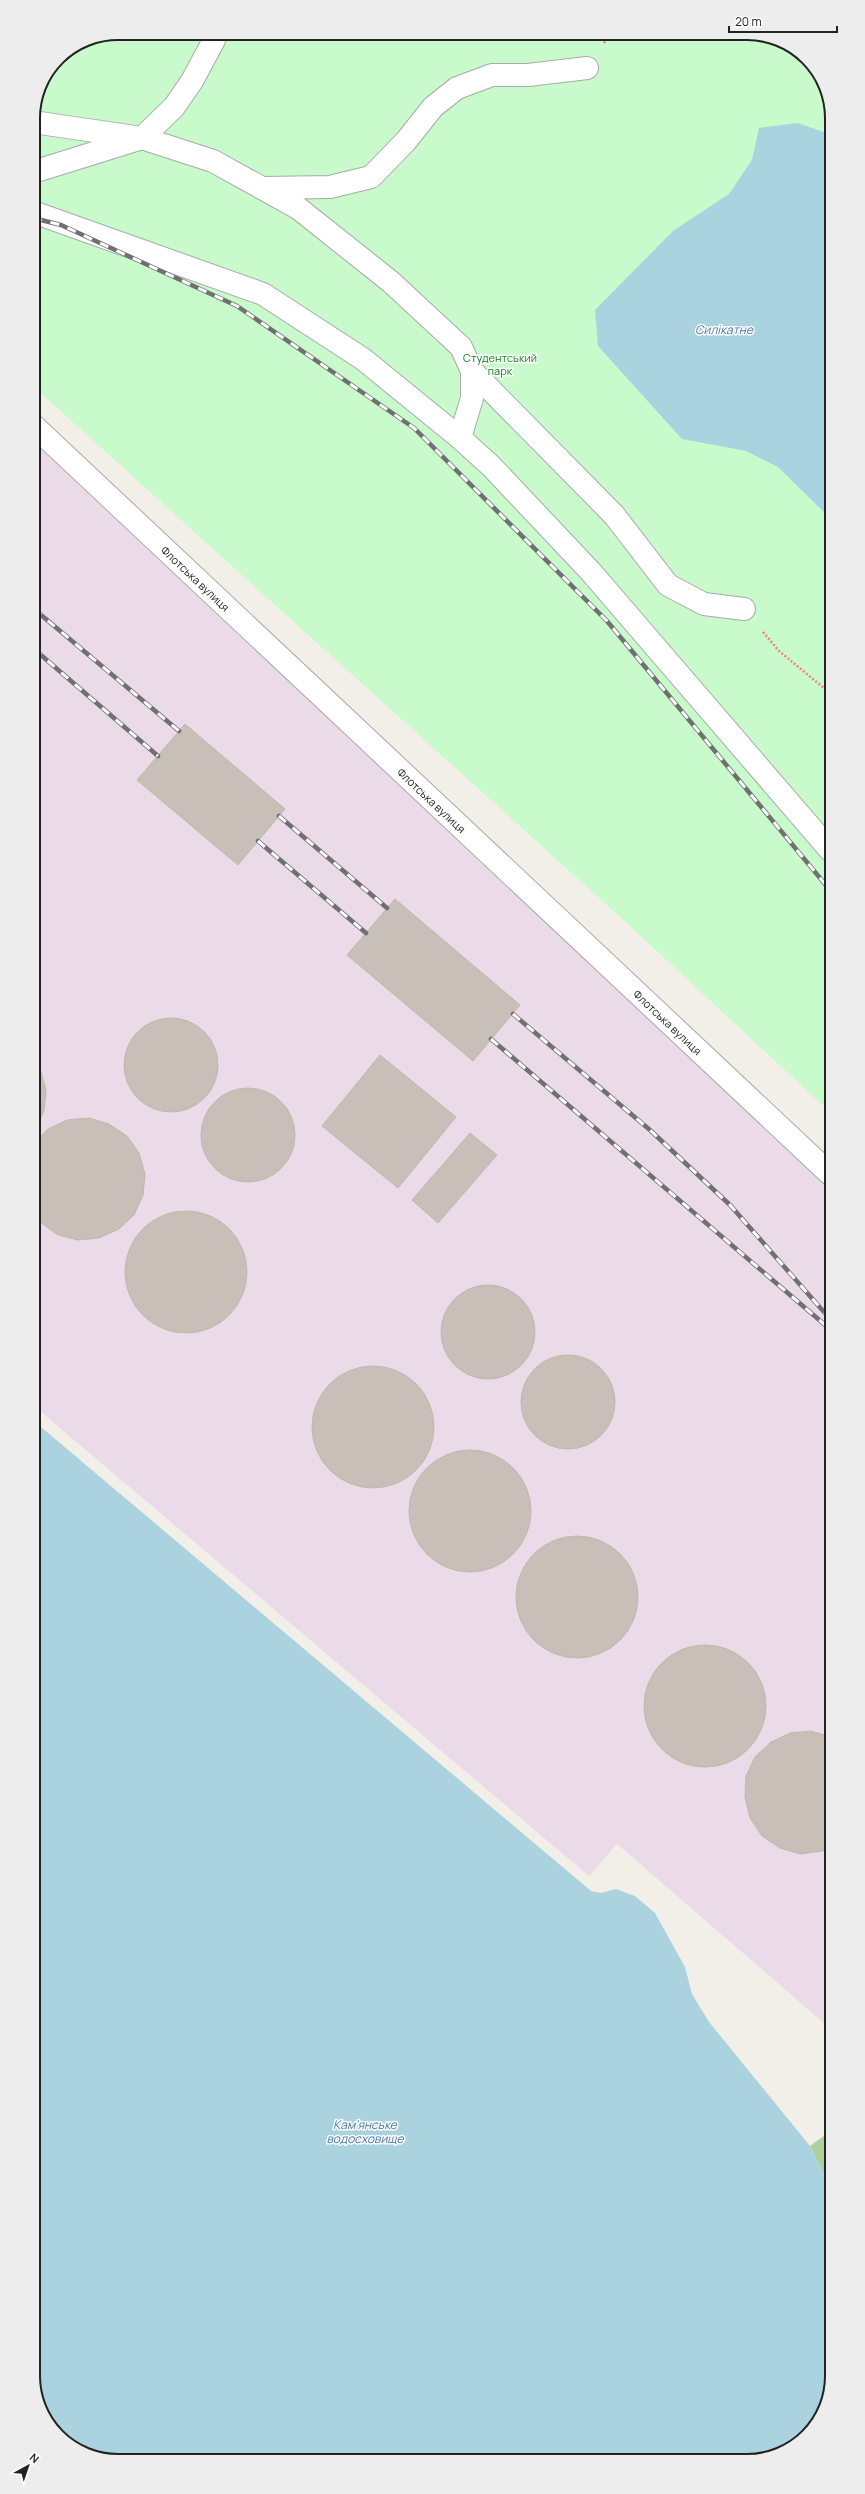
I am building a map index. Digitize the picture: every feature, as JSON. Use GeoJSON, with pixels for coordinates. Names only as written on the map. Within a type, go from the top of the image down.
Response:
{"type":"FeatureCollection","features":[{"type":"Feature","properties":{"kind":"street"},"geometry":{"type":"LineString","coordinates":[[40,170],[142,138],[174,107],[192,80],[214,40]]}},
{"type":"Feature","properties":{"kind":"street"},"geometry":{"type":"LineString","coordinates":[[262,188],[330,187],[371,177],[406,141],[433,107],[457,88],[492,75],[528,75],[587,68]]}},
{"type":"Feature","properties":{"kind":"street"},"geometry":{"type":"LineString","coordinates":[[40,123],[142,138],[213,161],[298,208],[391,282],[461,347],[472,371],[614,514],[668,585],[704,604],[744,609]]}},
{"type":"Feature","properties":{"kind":"street"},"geometry":{"type":"LineString","coordinates":[[40,214],[264,294],[362,359],[460,438],[491,466],[591,572],[825,844]]}},
{"type":"Feature","properties":{"kind":"street"},"geometry":{"type":"LineString","coordinates":[[460,438],[472,398],[472,371]]}},
{"type":"Feature","properties":{"kind":"street","name":"Флотська вулиця"},"geometry":{"type":"LineString","coordinates":[[40,432],[825,1169]]}},
{"type":"Feature","properties":{"kind":"path"},"geometry":{"type":"LineString","coordinates":[[744,609],[779,651],[825,689]]}},
{"type":"Feature","properties":{"kind":"shaded area"},"geometry":{"type":"Polygon","coordinates":[[[40,449],[825,1183],[825,2024],[617,1844],[589,1876],[40,1411],[40,449]]]}},
{"type":"Feature","properties":{"kind":"green space","name":"Студентський парк"},"geometry":{"type":"Polygon","coordinates":[[[113,40],[752,40],[772,44],[781,48],[794,56],[812,75],[821,93],[825,118],[825,1107],[618,915],[40,392],[41,108],[46,88],[53,75],[63,63],[75,53],[88,46],[113,40]]]}},
{"type":"Feature","properties":{"kind":"green space"},"geometry":{"type":"Polygon","coordinates":[[[825,2135],[825,2177],[810,2146],[825,2135]]]}},
{"type":"Feature","properties":{"kind":"water","name":"Силікатне"},"geometry":{"type":"Polygon","coordinates":[[[798,123],[825,133],[825,513],[778,467],[746,451],[682,439],[598,346],[595,310],[673,231],[729,194],[752,160],[759,128],[798,123]]]}},
{"type":"Feature","properties":{"kind":"water","name":"Кам'янське водосховище"},"geometry":{"type":"Polygon","coordinates":[[[40,1426],[591,1891],[601,1893],[616,1889],[635,1896],[655,1913],[685,1967],[692,1994],[709,2022],[810,2146],[825,2177],[824,2386],[821,2401],[809,2423],[798,2435],[777,2448],[746,2454],[113,2454],[88,2448],[67,2435],[56,2423],[46,2406],[40,2376],[40,1426]]]}},
{"type":"Feature","properties":{"kind":"building"},"geometry":{"type":"Polygon","coordinates":[[[185,724],[285,809],[238,865],[137,780],[185,724]]]}},
{"type":"Feature","properties":{"kind":"building"},"geometry":{"type":"Polygon","coordinates":[[[395,899],[520,1005],[473,1061],[347,955],[395,899]]]}},
{"type":"Feature","properties":{"kind":"building"},"geometry":{"type":"Polygon","coordinates":[[[171,1018],[189,1022],[204,1032],[214,1047],[218,1065],[214,1083],[204,1098],[189,1108],[171,1112],[153,1108],[138,1098],[128,1083],[124,1065],[128,1047],[138,1032],[153,1022],[171,1018]]]}},
{"type":"Feature","properties":{"kind":"building"},"geometry":{"type":"Polygon","coordinates":[[[380,1055],[456,1117],[398,1188],[322,1126],[380,1055]]]}},
{"type":"Feature","properties":{"kind":"building"},"geometry":{"type":"Polygon","coordinates":[[[40,1069],[46,1090],[44,1111],[40,1119],[40,1069]]]}},
{"type":"Feature","properties":{"kind":"building"},"geometry":{"type":"Polygon","coordinates":[[[248,1088],[266,1092],[281,1102],[291,1117],[295,1135],[291,1153],[281,1168],[266,1178],[248,1182],[230,1178],[215,1168],[205,1153],[201,1135],[205,1117],[215,1102],[230,1092],[248,1088]]]}},
{"type":"Feature","properties":{"kind":"building"},"geometry":{"type":"Polygon","coordinates":[[[89,1118],[109,1124],[127,1136],[139,1153],[145,1174],[143,1195],[134,1215],[119,1229],[99,1238],[78,1240],[58,1235],[40,1222],[40,1137],[48,1129],[67,1120],[89,1118]]]}},
{"type":"Feature","properties":{"kind":"building"},"geometry":{"type":"Polygon","coordinates":[[[470,1133],[497,1155],[438,1223],[412,1200],[470,1133]]]}},
{"type":"Feature","properties":{"kind":"building"},"geometry":{"type":"Polygon","coordinates":[[[186,1211],[198,1212],[209,1216],[229,1229],[242,1249],[246,1260],[246,1284],[242,1295],[229,1315],[209,1328],[198,1332],[186,1333],[174,1332],[163,1328],[143,1315],[130,1295],[126,1284],[125,1272],[126,1260],[130,1249],[143,1229],[163,1216],[174,1212],[186,1211]]]}},
{"type":"Feature","properties":{"kind":"building"},"geometry":{"type":"Polygon","coordinates":[[[488,1285],[506,1289],[521,1299],[531,1314],[535,1332],[531,1350],[521,1365],[506,1375],[488,1379],[470,1375],[455,1365],[445,1350],[441,1332],[445,1314],[455,1299],[470,1289],[488,1285]]]}},
{"type":"Feature","properties":{"kind":"building"},"geometry":{"type":"Polygon","coordinates":[[[568,1355],[586,1359],[601,1369],[611,1384],[615,1402],[611,1420],[601,1435],[586,1445],[568,1449],[550,1445],[535,1435],[525,1420],[521,1402],[525,1384],[535,1369],[550,1359],[568,1355]]]}},
{"type":"Feature","properties":{"kind":"building"},"geometry":{"type":"Polygon","coordinates":[[[373,1366],[385,1367],[396,1371],[407,1376],[416,1384],[424,1393],[429,1404],[433,1415],[433,1439],[429,1450],[424,1461],[416,1470],[407,1478],[396,1483],[385,1487],[373,1488],[361,1487],[350,1483],[339,1478],[330,1470],[322,1461],[317,1450],[313,1439],[312,1427],[313,1415],[317,1404],[322,1393],[330,1384],[339,1376],[350,1371],[361,1367],[373,1366]]]}},
{"type":"Feature","properties":{"kind":"building"},"geometry":{"type":"Polygon","coordinates":[[[470,1450],[482,1451],[493,1455],[513,1468],[526,1488],[530,1499],[530,1523],[526,1534],[513,1554],[493,1567],[482,1571],[470,1572],[458,1571],[447,1567],[427,1554],[414,1534],[410,1523],[409,1511],[410,1499],[414,1488],[427,1468],[447,1455],[458,1451],[470,1450]]]}},
{"type":"Feature","properties":{"kind":"building"},"geometry":{"type":"Polygon","coordinates":[[[577,1536],[589,1537],[600,1541],[620,1554],[633,1574],[637,1585],[637,1609],[633,1620],[620,1640],[600,1653],[589,1657],[577,1658],[565,1657],[554,1653],[534,1640],[521,1620],[517,1609],[516,1597],[517,1585],[521,1574],[534,1554],[554,1541],[565,1537],[577,1536]]]}},
{"type":"Feature","properties":{"kind":"building"},"geometry":{"type":"Polygon","coordinates":[[[705,1645],[717,1646],[728,1650],[739,1655],[748,1663],[756,1672],[761,1683],[765,1694],[765,1718],[761,1729],[756,1740],[748,1749],[739,1757],[728,1762],[717,1766],[705,1767],[693,1766],[682,1762],[671,1757],[662,1749],[654,1740],[649,1729],[645,1718],[644,1706],[645,1694],[649,1683],[654,1672],[662,1663],[671,1655],[682,1650],[693,1646],[705,1645]]]}},
{"type":"Feature","properties":{"kind":"building"},"geometry":{"type":"Polygon","coordinates":[[[811,1731],[825,1735],[825,1850],[822,1851],[800,1854],[780,1848],[762,1836],[750,1818],[745,1797],[746,1776],[755,1757],[771,1742],[790,1733],[811,1731]]]}},
{"type":"Feature","properties":{"kind":"railway"},"geometry":{"type":"LineString","coordinates":[[40,220],[61,225],[237,306],[414,428],[607,621],[825,884]]}},
{"type":"Feature","properties":{"kind":"railway"},"geometry":{"type":"LineString","coordinates":[[40,614],[179,731]]}},
{"type":"Feature","properties":{"kind":"railway"},"geometry":{"type":"LineString","coordinates":[[40,654],[158,756]]}},
{"type":"Feature","properties":{"kind":"railway"},"geometry":{"type":"LineString","coordinates":[[279,816],[387,908]]}},
{"type":"Feature","properties":{"kind":"railway"},"geometry":{"type":"LineString","coordinates":[[258,841],[366,933]]}},
{"type":"Feature","properties":{"kind":"railway"},"geometry":{"type":"LineString","coordinates":[[513,1014],[650,1130],[730,1205],[825,1313]]}},
{"type":"Feature","properties":{"kind":"railway"},"geometry":{"type":"LineString","coordinates":[[491,1039],[825,1325]]}}]}
